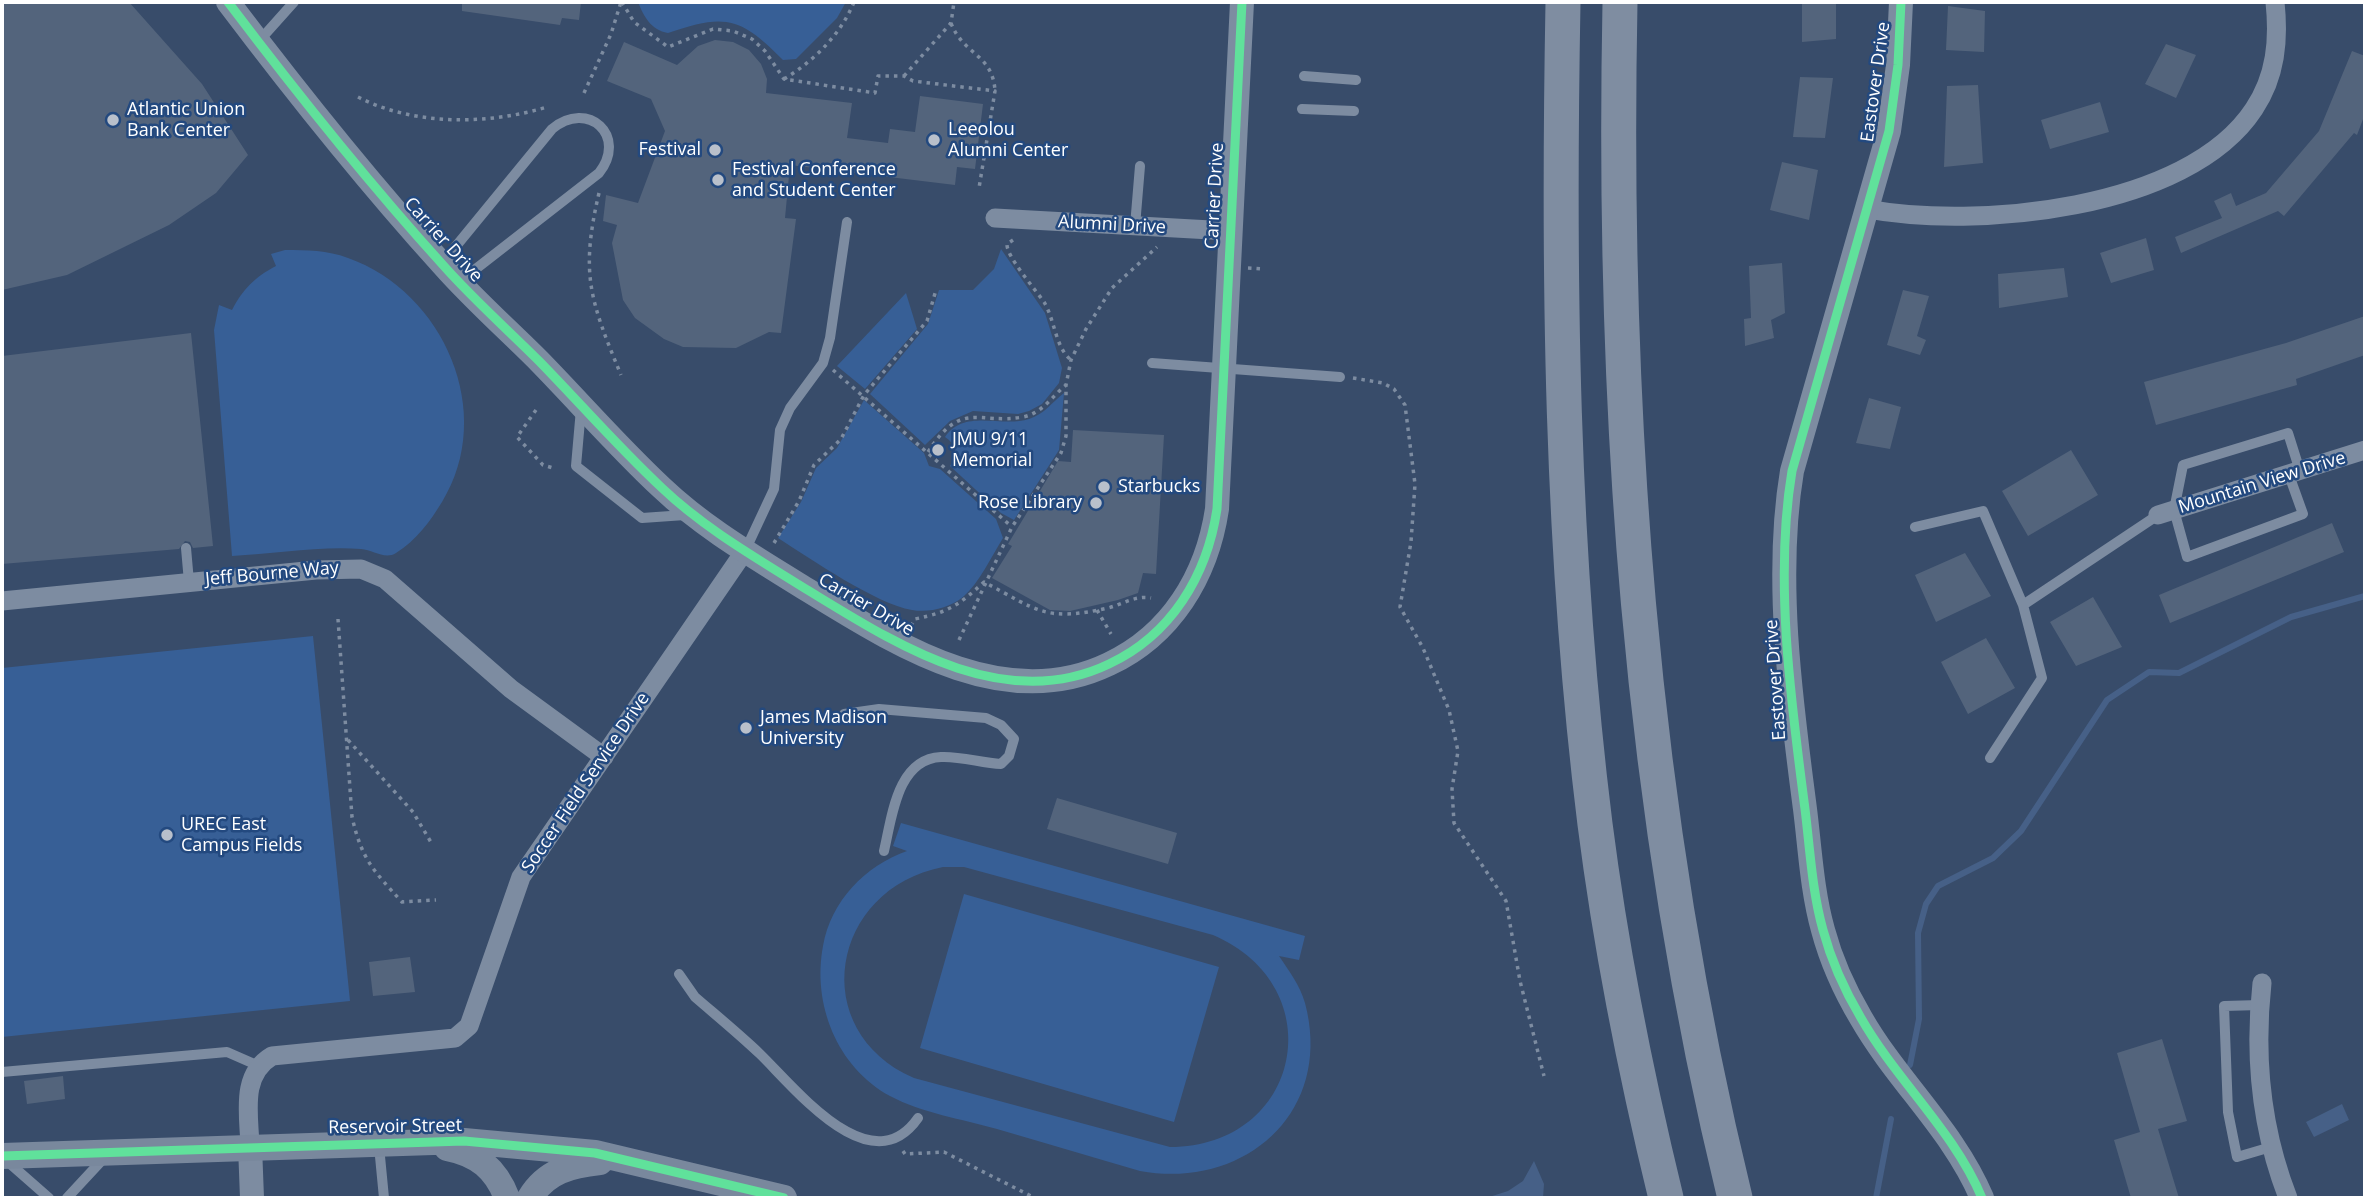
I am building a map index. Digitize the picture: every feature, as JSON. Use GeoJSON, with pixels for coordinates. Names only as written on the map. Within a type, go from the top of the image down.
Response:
{"type":"FeatureCollection","features":[{"type":"Feature","properties":{"kind":"highway"},"geometry":{"type":"LineString","coordinates":[[1563,2],[1560,220],[1565,443],[1590,778],[1613,941],[1665,1198]]}},
{"type":"Feature","properties":{"kind":"highway"},"geometry":{"type":"LineString","coordinates":[[1620,2],[1620,250],[1632,533],[1644,675],[1673,892],[1703,1054],[1735,1198]]}},
{"type":"Feature","properties":{"kind":"main road","name":"Reservoir Street"},"geometry":{"type":"LineString","coordinates":[[2,1157],[415,1141],[529,1145],[625,1159],[784,1198]]}},
{"type":"Feature","properties":{"kind":"main road"},"geometry":{"type":"LineString","coordinates":[[415,1141],[465,1152],[481,1160],[495,1172],[507,1198]]}},
{"type":"Feature","properties":{"kind":"main road"},"geometry":{"type":"LineString","coordinates":[[530,1198],[543,1181],[566,1167],[625,1159]]}},
{"type":"Feature","properties":{"kind":"street","name":"Carrier Drive"},"geometry":{"type":"LineString","coordinates":[[228,2],[347,155],[442,264],[663,489],[744,552],[885,638],[975,673],[1034,682],[1092,672],[1123,657],[1156,632],[1183,601],[1200,571],[1212,538],[1216,509],[1242,2]]}},
{"type":"Feature","properties":{"kind":"street","name":"Eastover Drive"},"geometry":{"type":"LineString","coordinates":[[1900,2],[1898,65],[1889,131],[1792,471],[1786,505],[1789,648],[1798,758],[1823,930],[1860,1018],[1938,1124],[1982,1198]]}},
{"type":"Feature","properties":{"kind":"street"},"geometry":{"type":"LineString","coordinates":[[1867,209],[1946,218],[2034,212],[2102,198],[2179,170],[2225,141],[2259,102],[2275,59],[2275,2]]}},
{"type":"Feature","properties":{"kind":"street","name":"Alumni Drive"},"geometry":{"type":"LineString","coordinates":[[995,218],[1229,231]]}},
{"type":"Feature","properties":{"kind":"street","name":"Mountain View Drive"},"geometry":{"type":"LineString","coordinates":[[2166,512],[2365,450]]}},
{"type":"Feature","properties":{"kind":"street","name":"Soccer Field Service Drive"},"geometry":{"type":"LineString","coordinates":[[259,1066],[283,1052],[455,1038],[469,1026],[521,877],[744,552]]}},
{"type":"Feature","properties":{"kind":"street","name":"Jeff Bourne Way"},"geometry":{"type":"LineString","coordinates":[[2,601],[342,567],[369,571],[399,591],[510,689],[604,757]]}},
{"type":"Feature","properties":{"kind":"street"},"geometry":{"type":"LineString","coordinates":[[2262,982],[2259,1067],[2271,1147],[2288,1198]]}},
{"type":"Feature","properties":{"kind":"street"},"geometry":{"type":"LineString","coordinates":[[252,1198],[248,1091],[259,1066]]}},
{"type":"Feature","properties":{"kind":"lane"},"geometry":{"type":"LineString","coordinates":[[259,41],[295,2]]}},
{"type":"Feature","properties":{"kind":"lane"},"geometry":{"type":"LineString","coordinates":[[1304,76],[1356,80]]}},
{"type":"Feature","properties":{"kind":"lane"},"geometry":{"type":"LineString","coordinates":[[1302,109],[1354,111]]}},
{"type":"Feature","properties":{"kind":"lane"},"geometry":{"type":"LineString","coordinates":[[442,264],[552,128],[563,120],[580,116],[594,121],[605,130],[610,144],[609,160],[599,173],[459,282]]}},
{"type":"Feature","properties":{"kind":"lane"},"geometry":{"type":"LineString","coordinates":[[1135,227],[1140,166]]}},
{"type":"Feature","properties":{"kind":"lane"},"geometry":{"type":"LineString","coordinates":[[744,552],[772,496],[780,430],[790,408],[823,363],[830,338],[846,222]]}},
{"type":"Feature","properties":{"kind":"lane"},"geometry":{"type":"LineString","coordinates":[[1152,363],[1340,377]]}},
{"type":"Feature","properties":{"kind":"lane"},"geometry":{"type":"LineString","coordinates":[[581,405],[576,466],[642,518],[693,514]]}},
{"type":"Feature","properties":{"kind":"lane"},"geometry":{"type":"LineString","coordinates":[[2023,605],[2166,512],[2183,465],[2288,433],[2303,514],[2187,557],[2166,512]]}},
{"type":"Feature","properties":{"kind":"lane"},"geometry":{"type":"LineString","coordinates":[[1915,527],[1983,511],[2023,605],[2042,678],[1990,758]]}},
{"type":"Feature","properties":{"kind":"lane"},"geometry":{"type":"LineString","coordinates":[[186,548],[189,582]]}},
{"type":"Feature","properties":{"kind":"lane"},"geometry":{"type":"LineString","coordinates":[[844,715],[879,709],[986,718],[1001,725],[1013,739],[1009,756],[1001,764],[943,757],[923,760],[909,774],[896,797],[884,851]]}},
{"type":"Feature","properties":{"kind":"lane"},"geometry":{"type":"LineString","coordinates":[[679,974],[695,997],[836,1127],[867,1141],[896,1140],[909,1131],[918,1118]]}},
{"type":"Feature","properties":{"kind":"lane"},"geometry":{"type":"LineString","coordinates":[[2260,1006],[2224,1006],[2228,1112],[2237,1157],[2271,1147]]}},
{"type":"Feature","properties":{"kind":"lane"},"geometry":{"type":"LineString","coordinates":[[2,1072],[227,1052],[259,1066]]}},
{"type":"Feature","properties":{"kind":"lane"},"geometry":{"type":"LineString","coordinates":[[379,1142],[384,1198]]}},
{"type":"Feature","properties":{"kind":"lane"},"geometry":{"type":"LineString","coordinates":[[67,1198],[110,1152]]}},
{"type":"Feature","properties":{"kind":"lane"},"geometry":{"type":"LineString","coordinates":[[2,1157],[23,1172],[48,1198]]}},
{"type":"Feature","properties":{"kind":"path"},"geometry":{"type":"LineString","coordinates":[[622,2],[634,22],[668,47],[713,29],[741,33],[765,51],[784,79],[875,93],[878,76],[904,76],[913,81],[995,91]]}},
{"type":"Feature","properties":{"kind":"path"},"geometry":{"type":"LineString","coordinates":[[584,93],[611,34],[622,2]]}},
{"type":"Feature","properties":{"kind":"path"},"geometry":{"type":"LineString","coordinates":[[784,79],[815,55],[847,19],[854,2]]}},
{"type":"Feature","properties":{"kind":"path"},"geometry":{"type":"LineString","coordinates":[[904,76],[951,23],[954,2]]}},
{"type":"Feature","properties":{"kind":"path"},"geometry":{"type":"LineString","coordinates":[[951,23],[962,44],[991,68],[995,91],[979,188]]}},
{"type":"Feature","properties":{"kind":"path"},"geometry":{"type":"LineString","coordinates":[[358,97],[375,106],[416,115],[474,120],[519,116],[547,107]]}},
{"type":"Feature","properties":{"kind":"path"},"geometry":{"type":"LineString","coordinates":[[599,193],[588,253],[589,280],[595,312],[621,375]]}},
{"type":"Feature","properties":{"kind":"path"},"geometry":{"type":"LineString","coordinates":[[1025,240],[1011,240],[1006,250],[1050,312],[1063,354],[1071,360]]}},
{"type":"Feature","properties":{"kind":"path"},"geometry":{"type":"LineString","coordinates":[[1144,246],[1169,247]]}},
{"type":"Feature","properties":{"kind":"path"},"geometry":{"type":"LineString","coordinates":[[959,640],[1012,527],[1061,453],[1066,425],[1066,384],[1071,360],[1096,310],[1112,288],[1157,247]]}},
{"type":"Feature","properties":{"kind":"path"},"geometry":{"type":"LineString","coordinates":[[1246,268],[1263,269]]}},
{"type":"Feature","properties":{"kind":"path"},"geometry":{"type":"LineString","coordinates":[[776,537],[799,501],[814,466],[841,439],[864,395],[927,321],[936,290]]}},
{"type":"Feature","properties":{"kind":"path"},"geometry":{"type":"LineString","coordinates":[[823,363],[864,395],[1012,527]]}},
{"type":"Feature","properties":{"kind":"path"},"geometry":{"type":"LineString","coordinates":[[1340,377],[1383,383],[1394,389],[1405,405],[1415,484],[1411,542],[1400,607],[1423,649],[1449,710],[1458,751],[1452,789],[1454,823],[1506,901],[1520,981],[1544,1076]]}},
{"type":"Feature","properties":{"kind":"path"},"geometry":{"type":"LineString","coordinates":[[928,452],[950,426],[961,420],[972,416],[1024,417],[1043,408],[1066,384]]}},
{"type":"Feature","properties":{"kind":"path"},"geometry":{"type":"LineString","coordinates":[[536,410],[517,437],[543,465],[553,468]]}},
{"type":"Feature","properties":{"kind":"path"},"geometry":{"type":"LineString","coordinates":[[984,582],[1045,614],[1097,610],[1142,596],[1151,598]]}},
{"type":"Feature","properties":{"kind":"path"},"geometry":{"type":"LineString","coordinates":[[910,628],[915,619],[940,614],[958,606],[984,582]]}},
{"type":"Feature","properties":{"kind":"path"},"geometry":{"type":"LineString","coordinates":[[1097,610],[1111,634]]}},
{"type":"Feature","properties":{"kind":"path"},"geometry":{"type":"LineString","coordinates":[[338,619],[352,817],[366,862],[402,902],[436,900]]}},
{"type":"Feature","properties":{"kind":"path"},"geometry":{"type":"LineString","coordinates":[[347,739],[413,812],[432,844]]}},
{"type":"Feature","properties":{"kind":"path"},"geometry":{"type":"LineString","coordinates":[[896,1140],[905,1154],[944,1152],[1035,1198]]}},
{"type":"Feature","properties":{"kind":"shaded area"},"geometry":{"type":"Polygon","coordinates":[[[638,2],[846,2],[837,18],[796,59],[783,60],[755,35],[731,23],[704,23],[668,33],[657,29],[649,22],[638,2]]]}},
{"type":"Feature","properties":{"kind":"shaded area"},"geometry":{"type":"Polygon","coordinates":[[[1001,249],[1045,313],[1062,368],[1059,383],[1042,404],[1029,411],[1018,414],[973,411],[950,421],[925,445],[870,394],[928,324],[939,290],[973,290],[994,269],[1001,249]]]}},
{"type":"Feature","properties":{"kind":"shaded area"},"geometry":{"type":"Polygon","coordinates":[[[285,250],[332,253],[382,275],[411,298],[434,327],[452,359],[462,395],[464,431],[458,467],[442,502],[428,523],[410,542],[392,555],[345,548],[232,556],[214,330],[219,305],[232,310],[250,284],[276,266],[271,254],[285,250]]]}},
{"type":"Feature","properties":{"kind":"shaded area"},"geometry":{"type":"Polygon","coordinates":[[[906,293],[917,329],[865,389],[837,366],[906,293]]]}},
{"type":"Feature","properties":{"kind":"shaded area"},"geometry":{"type":"Polygon","coordinates":[[[1064,393],[1059,450],[1014,520],[1001,513],[950,466],[955,450],[945,437],[953,428],[963,423],[1018,421],[1035,417],[1064,393]]]}},
{"type":"Feature","properties":{"kind":"shaded area"},"geometry":{"type":"Polygon","coordinates":[[[864,400],[924,453],[929,466],[940,469],[996,519],[1003,538],[969,591],[945,607],[925,611],[897,606],[844,580],[778,538],[801,502],[816,468],[837,448],[864,400]]]}},
{"type":"Feature","properties":{"kind":"shaded area","name":"UREC East Campus Fields"},"geometry":{"type":"Polygon","coordinates":[[[313,636],[350,1001],[2,1037],[2,668],[313,636]]]}},
{"type":"Feature","properties":{"kind":"shaded area"},"geometry":{"type":"Polygon","coordinates":[[[901,823],[1305,936],[1299,960],[1279,956],[1303,996],[1311,1042],[1306,1078],[1293,1109],[1273,1135],[1246,1155],[1214,1168],[1178,1174],[1140,1171],[929,1111],[902,1102],[871,1084],[843,1051],[832,1032],[821,990],[823,946],[834,914],[852,887],[877,866],[907,851],[893,846],[901,823]],[[943,867],[905,880],[876,903],[856,931],[846,963],[846,996],[857,1028],[880,1056],[914,1078],[1170,1147],[1215,1140],[1249,1121],[1274,1094],[1286,1060],[1287,1025],[1276,990],[1251,959],[1213,935],[964,867],[943,867]]]}},
{"type":"Feature","properties":{"kind":"shaded area"},"geometry":{"type":"Polygon","coordinates":[[[964,894],[1219,967],[1174,1122],[920,1048],[964,894]]]}},
{"type":"Feature","properties":{"kind":"shaded area"},"geometry":{"type":"Polygon","coordinates":[[[2342,1104],[2349,1120],[2314,1137],[2306,1122],[2342,1104]]]}},
{"type":"Feature","properties":{"kind":"shaded area"},"geometry":{"type":"Polygon","coordinates":[[[1534,1161],[1544,1184],[1543,1198],[1486,1198],[1508,1191],[1523,1181],[1534,1161]]]}},
{"type":"Feature","properties":{"kind":"building","name":"Atlantic Union Bank Center"},"geometry":{"type":"Polygon","coordinates":[[[2,2],[129,2],[202,84],[248,155],[216,193],[169,225],[67,275],[2,290],[2,2]]]}},
{"type":"Feature","properties":{"kind":"building"},"geometry":{"type":"Polygon","coordinates":[[[462,2],[581,2],[579,20],[562,18],[560,25],[462,11],[462,2]]]}},
{"type":"Feature","properties":{"kind":"building"},"geometry":{"type":"Polygon","coordinates":[[[1802,2],[1836,2],[1836,39],[1802,42],[1802,2]]]}},
{"type":"Feature","properties":{"kind":"building"},"geometry":{"type":"Polygon","coordinates":[[[1948,6],[1985,11],[1984,52],[1946,50],[1948,6]]]}},
{"type":"Feature","properties":{"kind":"building","name":"Festival Conference and Student Center"},"geometry":{"type":"Polygon","coordinates":[[[715,40],[733,42],[749,50],[761,64],[767,79],[766,93],[852,103],[847,138],[888,143],[890,129],[915,132],[920,96],[983,104],[975,169],[957,167],[955,185],[790,165],[785,218],[796,219],[781,333],[769,332],[736,348],[683,347],[664,339],[635,318],[623,300],[612,243],[617,225],[603,221],[606,195],[638,203],[665,131],[651,99],[607,81],[624,42],[677,65],[698,46],[715,40]]]}},
{"type":"Feature","properties":{"kind":"building"},"geometry":{"type":"Polygon","coordinates":[[[2166,44],[2196,55],[2176,98],[2145,84],[2166,44]]]}},
{"type":"Feature","properties":{"kind":"building"},"geometry":{"type":"Polygon","coordinates":[[[2352,51],[2365,56],[2365,114],[2357,135],[2354,133],[2284,216],[2278,211],[2181,253],[2175,237],[2222,218],[2214,201],[2231,193],[2236,206],[2266,193],[2319,131],[2352,51]]]}},
{"type":"Feature","properties":{"kind":"building"},"geometry":{"type":"Polygon","coordinates":[[[1800,77],[1833,78],[1825,138],[1793,137],[1800,77]]]}},
{"type":"Feature","properties":{"kind":"building"},"geometry":{"type":"Polygon","coordinates":[[[1978,85],[1983,163],[1944,167],[1947,86],[1978,85]]]}},
{"type":"Feature","properties":{"kind":"building"},"geometry":{"type":"Polygon","coordinates":[[[2100,102],[2109,132],[2050,149],[2041,120],[2100,102]]]}},
{"type":"Feature","properties":{"kind":"building"},"geometry":{"type":"Polygon","coordinates":[[[1782,162],[1818,170],[1809,220],[1770,210],[1782,162]]]}},
{"type":"Feature","properties":{"kind":"building"},"geometry":{"type":"Polygon","coordinates":[[[2146,238],[2154,270],[2111,283],[2100,253],[2146,238]]]}},
{"type":"Feature","properties":{"kind":"building"},"geometry":{"type":"Polygon","coordinates":[[[1782,263],[1785,313],[1771,320],[1774,338],[1745,346],[1744,319],[1751,318],[1749,266],[1782,263]]]}},
{"type":"Feature","properties":{"kind":"building"},"geometry":{"type":"Polygon","coordinates":[[[2064,268],[2068,297],[1999,308],[1998,274],[2064,268]]]}},
{"type":"Feature","properties":{"kind":"building"},"geometry":{"type":"Polygon","coordinates":[[[1903,290],[1929,296],[1917,336],[1926,340],[1920,355],[1887,345],[1903,290]]]}},
{"type":"Feature","properties":{"kind":"building"},"geometry":{"type":"Polygon","coordinates":[[[2365,316],[2365,355],[2296,379],[2297,385],[2156,425],[2144,382],[2286,343],[2365,316]]]}},
{"type":"Feature","properties":{"kind":"building"},"geometry":{"type":"Polygon","coordinates":[[[191,333],[213,546],[193,548],[190,542],[185,541],[179,549],[2,564],[2,356],[191,333]]]}},
{"type":"Feature","properties":{"kind":"building"},"geometry":{"type":"Polygon","coordinates":[[[1869,398],[1901,407],[1890,449],[1856,443],[1869,398]]]}},
{"type":"Feature","properties":{"kind":"building","name":"Rose Library"},"geometry":{"type":"Polygon","coordinates":[[[1073,430],[1164,435],[1156,574],[1143,573],[1138,593],[1118,600],[1070,611],[1050,610],[992,578],[1012,546],[1008,544],[1058,461],[1071,462],[1073,430]]]}},
{"type":"Feature","properties":{"kind":"building"},"geometry":{"type":"Polygon","coordinates":[[[2071,450],[2098,495],[2028,536],[2002,491],[2071,450]]]}},
{"type":"Feature","properties":{"kind":"building"},"geometry":{"type":"Polygon","coordinates":[[[2332,523],[2344,552],[2170,623],[2159,595],[2332,523]]]}},
{"type":"Feature","properties":{"kind":"building"},"geometry":{"type":"Polygon","coordinates":[[[1965,553],[1991,596],[1936,622],[1915,575],[1965,553]]]}},
{"type":"Feature","properties":{"kind":"building"},"geometry":{"type":"Polygon","coordinates":[[[2093,597],[2122,647],[2076,666],[2050,622],[2093,597]]]}},
{"type":"Feature","properties":{"kind":"building"},"geometry":{"type":"Polygon","coordinates":[[[1986,638],[2015,688],[1968,714],[1941,662],[1986,638]]]}},
{"type":"Feature","properties":{"kind":"building"},"geometry":{"type":"Polygon","coordinates":[[[1057,798],[1177,833],[1168,864],[1047,829],[1057,798]]]}},
{"type":"Feature","properties":{"kind":"building"},"geometry":{"type":"Polygon","coordinates":[[[410,957],[415,992],[373,996],[369,962],[410,957]]]}},
{"type":"Feature","properties":{"kind":"building"},"geometry":{"type":"Polygon","coordinates":[[[2162,1039],[2187,1121],[2158,1129],[2179,1198],[2131,1198],[2114,1140],[2140,1132],[2117,1053],[2162,1039]]]}},
{"type":"Feature","properties":{"kind":"building"},"geometry":{"type":"Polygon","coordinates":[[[63,1076],[65,1099],[27,1104],[24,1081],[63,1076]]]}},
{"type":"Feature","properties":{"kind":"waterway"},"geometry":{"type":"LineString","coordinates":[[1910,1065],[1919,1019],[1918,933],[1926,904],[1938,886],[1993,858],[2021,831],[2107,700],[2149,672],[2179,673],[2291,617],[2365,596]]}},
{"type":"Feature","properties":{"kind":"waterway"},"geometry":{"type":"LineString","coordinates":[[1876,1198],[1891,1119]]}},
{"type":"Feature","properties":{"kind":"cycle path"},"geometry":{"type":"LineString","coordinates":[[228,2],[332,136],[443,265],[630,457],[678,502],[765,564],[909,648],[948,665],[988,676],[1028,681],[1068,678],[1109,664],[1131,652],[1168,620],[1195,580],[1205,557],[1217,509],[1242,2]]}},
{"type":"Feature","properties":{"kind":"cycle path"},"geometry":{"type":"LineString","coordinates":[[1901,2],[1898,65],[1889,131],[1792,471],[1784,554],[1786,640],[1814,885],[1830,953],[1844,986],[1875,1041],[1956,1150],[1982,1198]]}},
{"type":"Feature","properties":{"kind":"cycle path"},"geometry":{"type":"LineString","coordinates":[[2,1156],[464,1141],[595,1153],[784,1198]]}},
{"type":"Feature","properties":{"kind":"place","name":"Atlantic Union Bank Center"},"geometry":{"type":"Point","coordinates":[113,120]}},
{"type":"Feature","properties":{"kind":"place","name":"Leeolou Alumni Center"},"geometry":{"type":"Point","coordinates":[934,140]}},
{"type":"Feature","properties":{"kind":"place","name":"Festival"},"geometry":{"type":"Point","coordinates":[715,150]}},
{"type":"Feature","properties":{"kind":"place","name":"Festival Conference and Student Center"},"geometry":{"type":"Point","coordinates":[718,180]}},
{"type":"Feature","properties":{"kind":"place","name":"JMU 9/11 Memorial"},"geometry":{"type":"Point","coordinates":[938,450]}},
{"type":"Feature","properties":{"kind":"place","name":"Starbucks"},"geometry":{"type":"Point","coordinates":[1104,487]}},
{"type":"Feature","properties":{"kind":"place","name":"Rose Library"},"geometry":{"type":"Point","coordinates":[1096,503]}},
{"type":"Feature","properties":{"kind":"place","name":"James Madison University"},"geometry":{"type":"Point","coordinates":[746,728]}},
{"type":"Feature","properties":{"kind":"place","name":"UREC East Campus Fields"},"geometry":{"type":"Point","coordinates":[167,835]}}]}
